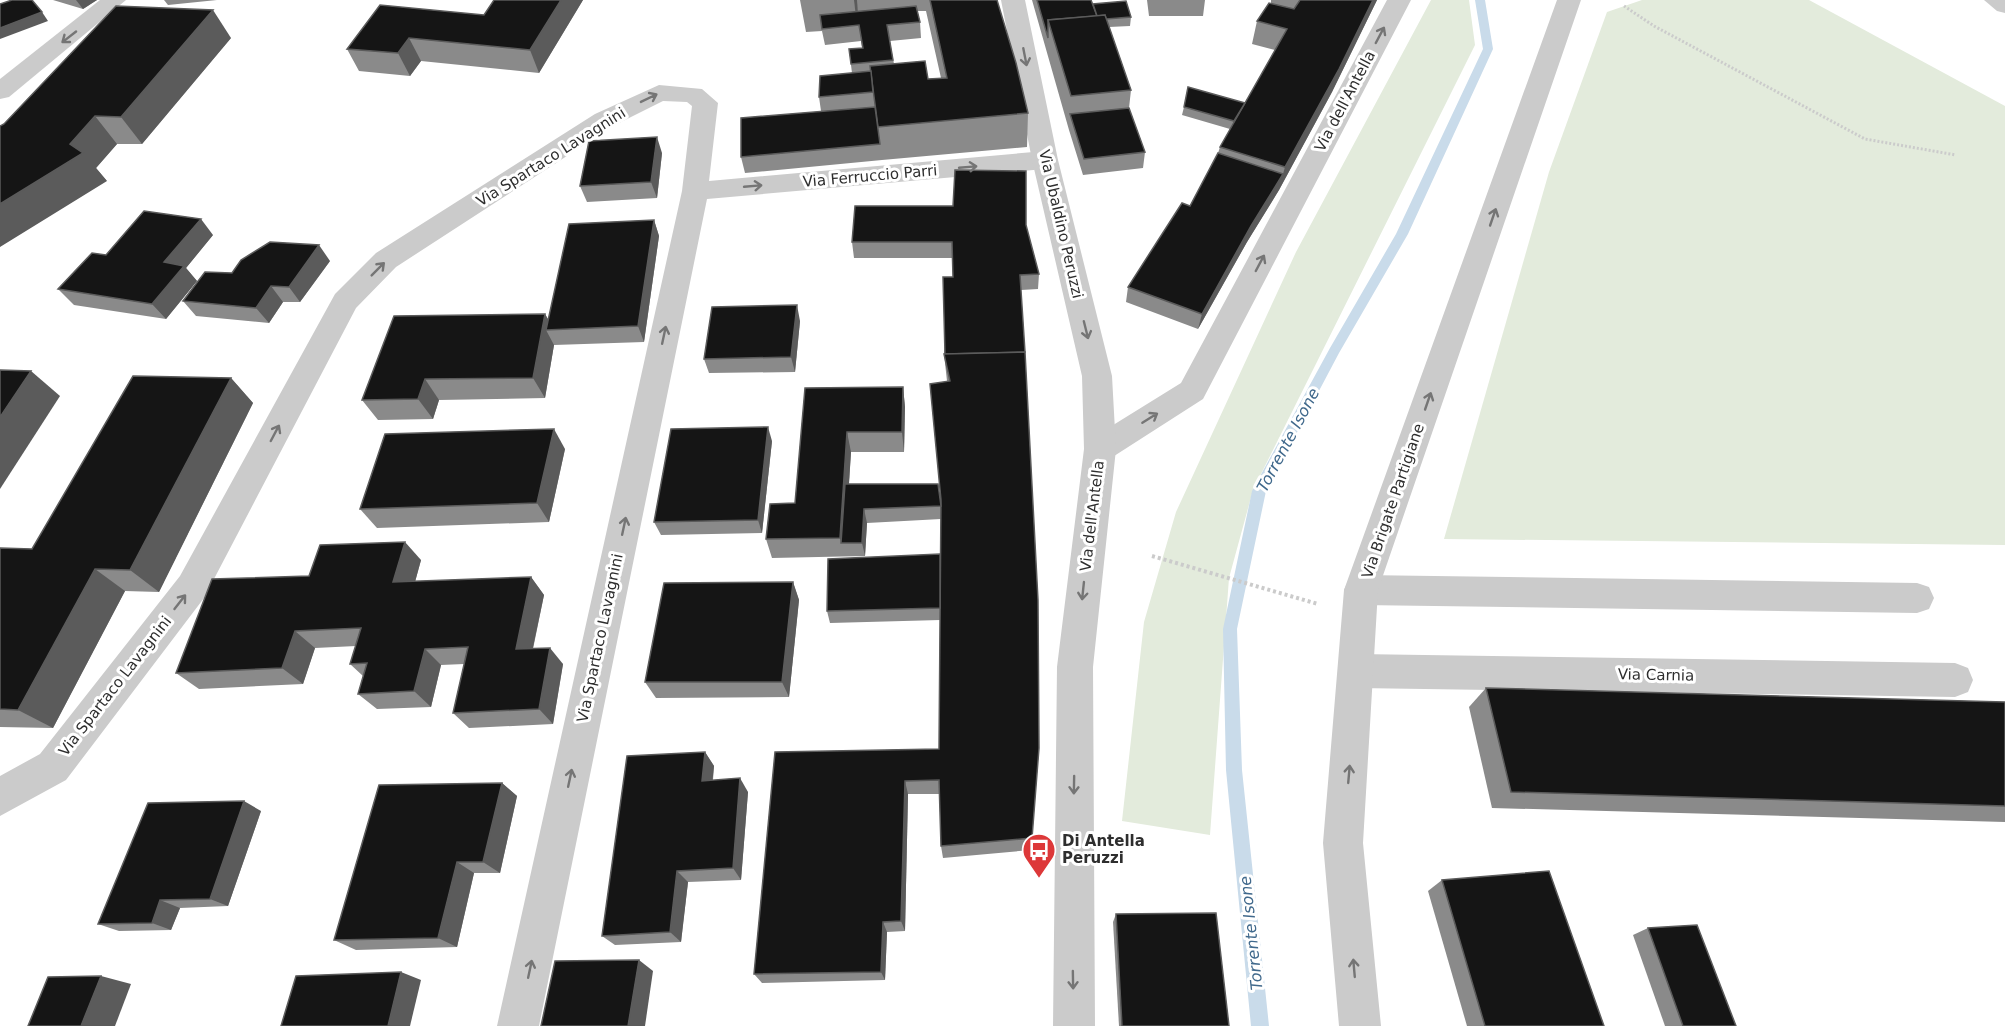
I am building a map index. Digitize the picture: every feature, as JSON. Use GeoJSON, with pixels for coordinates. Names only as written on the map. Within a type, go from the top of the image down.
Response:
{"type":"FeatureCollection","features":[{"type":"Feature","properties":{"kind":"street"},"geometry":{"type":"LineString","coordinates":[[0,91],[114,0]]}},
{"type":"Feature","properties":{"kind":"street","name":"Via Ubaldino Peruzzi"},"geometry":{"type":"LineString","coordinates":[[1013,0],[1045,160],[1097,376],[1100,449]]}},
{"type":"Feature","properties":{"kind":"street","name":"Via dell'Antella"},"geometry":{"type":"LineString","coordinates":[[1074,1026],[1075,666],[1100,449],[1192,391],[1399,0]]}},
{"type":"Feature","properties":{"kind":"street","name":"Via Brigate Partigiane"},"geometry":{"type":"LineString","coordinates":[[1360,1026],[1343,843],[1361,590],[1569,0]]}},
{"type":"Feature","properties":{"kind":"street"},"geometry":{"type":"LineString","coordinates":[[1996,0],[2005,6]]}},
{"type":"Feature","properties":{"kind":"street","name":"Via Spartaco Lavagnini"},"geometry":{"type":"LineString","coordinates":[[0,797],[53,767],[192,586],[345,301],[386,260],[604,120],[659,93],[693,95],[705,103],[695,191],[518,1026]]}},
{"type":"Feature","properties":{"kind":"street","name":"Via Ferruccio Parri"},"geometry":{"type":"LineString","coordinates":[[695,191],[1045,160]]}},
{"type":"Feature","properties":{"kind":"street"},"geometry":{"type":"LineString","coordinates":[[1361,590],[1917,598]]}},
{"type":"Feature","properties":{"kind":"street","name":"Via Carnia"},"geometry":{"type":"LineString","coordinates":[[1357,671],[1955,680]]}},
{"type":"Feature","properties":{"kind":"path"},"geometry":{"type":"LineString","coordinates":[[1624,6],[1654,26],[1865,139],[1956,155]]}},
{"type":"Feature","properties":{"kind":"path"},"geometry":{"type":"LineString","coordinates":[[1152,556],[1307,600]]}},
{"type":"Feature","properties":{"kind":"green space"},"geometry":{"type":"Polygon","coordinates":[[[1431,0],[1469,0],[1475,45],[1253,490],[1229,578],[1210,835],[1122,821],[1144,622],[1176,512],[1296,252],[1431,0]]]}},
{"type":"Feature","properties":{"kind":"green space"},"geometry":{"type":"Polygon","coordinates":[[[1642,0],[1809,0],[2005,106],[2005,545],[1444,539],[1549,172],[1607,12],[1642,0]]]}},
{"type":"Feature","properties":{"kind":"building"},"geometry":{"type":"Polygon","coordinates":[[[12,0],[32,0],[42,12],[0,28],[0,4],[12,0]]]}},
{"type":"Feature","properties":{"kind":"building"},"geometry":{"type":"Polygon","coordinates":[[[494,0],[561,0],[530,50],[409,38],[398,53],[347,49],[380,5],[484,15],[494,0]]]}},
{"type":"Feature","properties":{"kind":"building"},"geometry":{"type":"Polygon","coordinates":[[[930,0],[997,0],[1028,113],[878,127],[870,66],[925,61],[928,79],[947,78],[930,0]]]}},
{"type":"Feature","properties":{"kind":"building"},"geometry":{"type":"Polygon","coordinates":[[[1037,0],[1091,0],[1097,16],[1048,20],[1048,38],[1037,0]]]}},
{"type":"Feature","properties":{"kind":"building"},"geometry":{"type":"Polygon","coordinates":[[[1300,0],[1373,0],[1339,69],[1285,167],[1220,147],[1287,29],[1257,21],[1269,3],[1294,9],[1300,0]]]}},
{"type":"Feature","properties":{"kind":"building"},"geometry":{"type":"Polygon","coordinates":[[[1126,1],[1131,17],[1106,19],[1105,15],[1097,16],[1093,4],[1126,1]]]}},
{"type":"Feature","properties":{"kind":"building"},"geometry":{"type":"Polygon","coordinates":[[[116,6],[213,10],[121,117],[95,116],[70,144],[83,153],[0,204],[0,126],[116,6]]]}},
{"type":"Feature","properties":{"kind":"building"},"geometry":{"type":"Polygon","coordinates":[[[916,6],[920,22],[887,25],[893,60],[851,64],[849,49],[863,48],[859,25],[822,29],[820,15],[916,6]]]}},
{"type":"Feature","properties":{"kind":"building"},"geometry":{"type":"Polygon","coordinates":[[[1105,15],[1131,90],[1071,96],[1048,20],[1105,15]]]}},
{"type":"Feature","properties":{"kind":"building"},"geometry":{"type":"Polygon","coordinates":[[[871,71],[873,92],[819,97],[820,76],[871,71]]]}},
{"type":"Feature","properties":{"kind":"building"},"geometry":{"type":"Polygon","coordinates":[[[1188,87],[1245,103],[1234,121],[1184,107],[1188,87]]]}},
{"type":"Feature","properties":{"kind":"building"},"geometry":{"type":"Polygon","coordinates":[[[875,107],[880,144],[741,157],[741,118],[875,107]]]}},
{"type":"Feature","properties":{"kind":"building"},"geometry":{"type":"Polygon","coordinates":[[[1129,108],[1145,152],[1084,159],[1070,114],[1129,108]]]}},
{"type":"Feature","properties":{"kind":"building"},"geometry":{"type":"Polygon","coordinates":[[[657,137],[651,182],[580,186],[589,141],[657,137]]]}},
{"type":"Feature","properties":{"kind":"building"},"geometry":{"type":"Polygon","coordinates":[[[1218,153],[1283,174],[1202,314],[1128,287],[1182,203],[1190,206],[1218,153]]]}},
{"type":"Feature","properties":{"kind":"building"},"geometry":{"type":"Polygon","coordinates":[[[955,170],[1026,171],[1026,225],[1039,274],[1020,275],[1025,352],[945,354],[943,277],[953,277],[952,242],[852,242],[855,206],[953,206],[955,170]]]}},
{"type":"Feature","properties":{"kind":"building"},"geometry":{"type":"Polygon","coordinates":[[[144,211],[201,219],[164,262],[184,266],[152,304],[58,289],[92,253],[106,255],[144,211]]]}},
{"type":"Feature","properties":{"kind":"building"},"geometry":{"type":"Polygon","coordinates":[[[654,220],[638,326],[546,330],[569,224],[654,220]]]}},
{"type":"Feature","properties":{"kind":"building"},"geometry":{"type":"Polygon","coordinates":[[[270,242],[319,245],[289,287],[271,286],[256,308],[183,301],[205,272],[232,273],[241,260],[270,242]]]}},
{"type":"Feature","properties":{"kind":"building"},"geometry":{"type":"Polygon","coordinates":[[[797,305],[791,357],[704,359],[712,307],[797,305]]]}},
{"type":"Feature","properties":{"kind":"building"},"geometry":{"type":"Polygon","coordinates":[[[545,314],[533,378],[425,379],[418,399],[362,400],[394,316],[545,314]]]}},
{"type":"Feature","properties":{"kind":"building"},"geometry":{"type":"Polygon","coordinates":[[[1025,352],[1038,600],[1039,748],[1032,838],[941,846],[939,780],[905,781],[901,921],[883,922],[881,972],[754,974],[775,752],[939,749],[941,500],[930,384],[950,381],[944,354],[1025,352]]]}},
{"type":"Feature","properties":{"kind":"building"},"geometry":{"type":"Polygon","coordinates":[[[0,370],[31,371],[0,417],[0,370]]]}},
{"type":"Feature","properties":{"kind":"building"},"geometry":{"type":"Polygon","coordinates":[[[133,376],[231,378],[130,570],[95,569],[18,710],[0,709],[0,548],[32,549],[133,376]]]}},
{"type":"Feature","properties":{"kind":"building"},"geometry":{"type":"Polygon","coordinates":[[[903,387],[902,432],[847,432],[840,538],[766,539],[770,504],[795,503],[805,388],[903,387]]]}},
{"type":"Feature","properties":{"kind":"building"},"geometry":{"type":"Polygon","coordinates":[[[768,427],[758,520],[654,522],[671,429],[768,427]]]}},
{"type":"Feature","properties":{"kind":"building"},"geometry":{"type":"Polygon","coordinates":[[[554,429],[537,503],[360,509],[385,434],[554,429]]]}},
{"type":"Feature","properties":{"kind":"building"},"geometry":{"type":"Polygon","coordinates":[[[845,484],[938,484],[941,506],[864,509],[862,543],[841,543],[845,484]]]}},
{"type":"Feature","properties":{"kind":"building"},"geometry":{"type":"Polygon","coordinates":[[[405,542],[393,582],[531,577],[516,649],[550,648],[539,709],[453,713],[468,647],[425,649],[414,691],[358,694],[367,663],[350,664],[361,628],[295,631],[282,668],[176,673],[212,579],[309,576],[320,545],[405,542]]]}},
{"type":"Feature","properties":{"kind":"building"},"geometry":{"type":"Polygon","coordinates":[[[940,554],[940,608],[827,611],[828,559],[940,554]]]}},
{"type":"Feature","properties":{"kind":"building"},"geometry":{"type":"Polygon","coordinates":[[[793,582],[782,682],[645,682],[664,583],[793,582]]]}},
{"type":"Feature","properties":{"kind":"building"},"geometry":{"type":"Polygon","coordinates":[[[1486,688],[2005,702],[2005,806],[1511,792],[1486,688]]]}},
{"type":"Feature","properties":{"kind":"building"},"geometry":{"type":"Polygon","coordinates":[[[705,752],[702,781],[740,778],[733,868],[677,871],[670,932],[602,936],[627,756],[705,752]]]}},
{"type":"Feature","properties":{"kind":"building"},"geometry":{"type":"Polygon","coordinates":[[[502,783],[483,862],[457,862],[438,938],[334,940],[379,785],[502,783]]]}},
{"type":"Feature","properties":{"kind":"building"},"geometry":{"type":"Polygon","coordinates":[[[244,801],[210,899],[160,900],[152,923],[98,924],[148,803],[244,801]]]}},
{"type":"Feature","properties":{"kind":"building"},"geometry":{"type":"Polygon","coordinates":[[[1549,871],[1604,1026],[1485,1026],[1442,880],[1549,871]]]}},
{"type":"Feature","properties":{"kind":"building"},"geometry":{"type":"Polygon","coordinates":[[[1216,913],[1229,1026],[1122,1026],[1116,914],[1216,913]]]}},
{"type":"Feature","properties":{"kind":"building"},"geometry":{"type":"Polygon","coordinates":[[[1697,925],[1736,1026],[1683,1026],[1648,928],[1697,925]]]}},
{"type":"Feature","properties":{"kind":"building"},"geometry":{"type":"Polygon","coordinates":[[[639,960],[628,1026],[541,1026],[555,961],[639,960]]]}},
{"type":"Feature","properties":{"kind":"building"},"geometry":{"type":"Polygon","coordinates":[[[401,972],[388,1026],[281,1026],[296,976],[401,972]]]}},
{"type":"Feature","properties":{"kind":"building"},"geometry":{"type":"Polygon","coordinates":[[[101,976],[81,1026],[28,1026],[48,977],[101,976]]]}},
{"type":"Feature","properties":{"kind":"waterway","name":"Torrente Isone"},"geometry":{"type":"LineString","coordinates":[[1260,1026],[1234,770],[1230,629],[1259,491],[1334,351],[1402,234],[1488,49],[1480,0]]}},
{"type":"Feature","properties":{"kind":"place","name":"Di Antella Peruzzi"},"geometry":{"type":"Point","coordinates":[1039,879]}}]}
